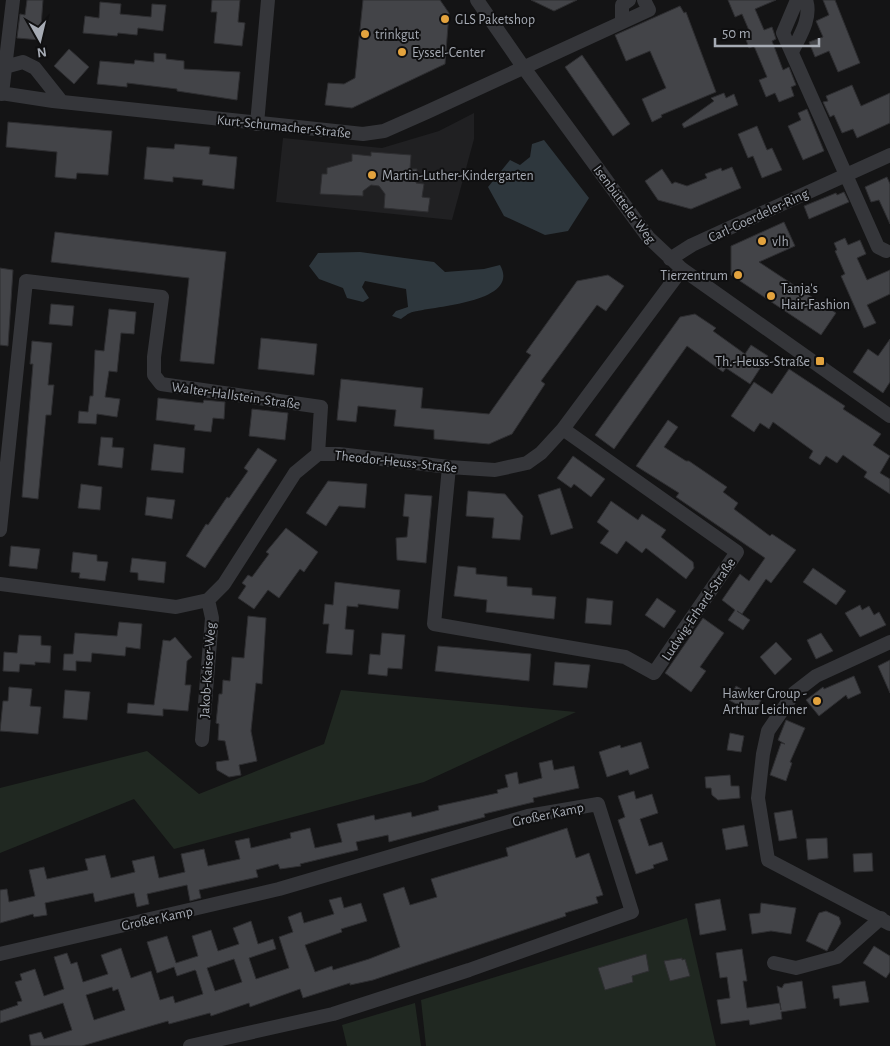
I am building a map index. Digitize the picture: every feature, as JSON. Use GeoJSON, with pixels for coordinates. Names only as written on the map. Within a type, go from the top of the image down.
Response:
{"type":"FeatureCollection","features":[{"type":"Feature","properties":{"kind":"street"},"geometry":{"type":"LineString","coordinates":[[1,94],[13,0]]}},
{"type":"Feature","properties":{"kind":"street"},"geometry":{"type":"LineString","coordinates":[[258,124],[268,0]]}},
{"type":"Feature","properties":{"kind":"street","name":"Isenbütteler Weg"},"geometry":{"type":"LineString","coordinates":[[477,0],[524,68],[648,238],[682,269],[890,416]]}},
{"type":"Feature","properties":{"kind":"street"},"geometry":{"type":"LineString","coordinates":[[622,22],[622,5],[630,0]]}},
{"type":"Feature","properties":{"kind":"street","name":"Kurt-Schumacher-Straße"},"geometry":{"type":"LineString","coordinates":[[1,94],[258,124],[363,134],[384,130],[649,10],[644,0]]}},
{"type":"Feature","properties":{"kind":"street"},"geometry":{"type":"LineString","coordinates":[[797,0],[783,32],[793,50],[878,247],[886,251]]}},
{"type":"Feature","properties":{"kind":"street"},"geometry":{"type":"LineString","coordinates":[[793,50],[805,25],[808,6],[806,0]]}},
{"type":"Feature","properties":{"kind":"street"},"geometry":{"type":"LineString","coordinates":[[5,67],[23,62],[35,68],[62,102]]}},
{"type":"Feature","properties":{"kind":"street","name":"Carl-Goerdeler-Ring"},"geometry":{"type":"LineString","coordinates":[[670,259],[692,245],[890,155]]}},
{"type":"Feature","properties":{"kind":"street","name":"Theodor-Heuss-Straße"},"geometry":{"type":"LineString","coordinates":[[208,600],[224,584],[296,473],[318,454],[339,454],[449,467],[495,470],[527,463],[541,452],[562,430],[682,269]]}},
{"type":"Feature","properties":{"kind":"street","name":"Walter-Hallstein-Straße"},"geometry":{"type":"LineString","coordinates":[[0,530],[26,281],[162,297],[154,357],[154,374],[162,384],[321,407],[318,454]]}},
{"type":"Feature","properties":{"kind":"street","name":"Ludwig-Erhard-Straße"},"geometry":{"type":"LineString","coordinates":[[449,467],[434,624],[625,657],[654,674],[737,552],[562,430]]}},
{"type":"Feature","properties":{"kind":"street"},"geometry":{"type":"LineString","coordinates":[[0,584],[176,607],[208,600]]}},
{"type":"Feature","properties":{"kind":"street","name":"Jakob-Kaiser-Weg"},"geometry":{"type":"LineString","coordinates":[[202,740],[212,618],[208,600]]}},
{"type":"Feature","properties":{"kind":"street"},"geometry":{"type":"LineString","coordinates":[[774,963],[796,968],[837,957],[885,921],[768,860],[758,798],[763,754],[768,731],[794,693],[816,676],[890,642]]}},
{"type":"Feature","properties":{"kind":"street","name":"Großer Kamp"},"geometry":{"type":"LineString","coordinates":[[0,954],[279,889],[528,816],[598,804],[632,912],[469,970],[333,1014],[190,1046]]}},
{"type":"Feature","properties":{"kind":"shaded area","name":"Martin-Luther-Kindergarten"},"geometry":{"type":"Polygon","coordinates":[[[474,113],[474,139],[452,220],[276,202],[283,138],[382,148],[439,131],[474,113]]]}},
{"type":"Feature","properties":{"kind":"shaded area"},"geometry":{"type":"Polygon","coordinates":[[[544,140],[589,198],[568,231],[545,235],[504,216],[488,187],[510,160],[520,165],[530,157],[532,144],[544,140]]]}},
{"type":"Feature","properties":{"kind":"shaded area"},"geometry":{"type":"Polygon","coordinates":[[[360,252],[434,262],[445,272],[484,269],[500,265],[503,278],[498,288],[486,295],[470,301],[410,313],[401,319],[392,316],[396,311],[408,307],[406,289],[365,281],[362,287],[369,298],[363,302],[347,298],[343,288],[319,279],[309,266],[318,253],[360,252]]]}},
{"type":"Feature","properties":{"kind":"shaded area"},"geometry":{"type":"Polygon","coordinates":[[[341,690],[576,712],[424,782],[174,849],[134,799],[0,853],[0,788],[147,751],[199,794],[324,744],[341,690]]]}},
{"type":"Feature","properties":{"kind":"shaded area"},"geometry":{"type":"Polygon","coordinates":[[[687,918],[716,1046],[426,1046],[421,1000],[687,918]]]}},
{"type":"Feature","properties":{"kind":"shaded area"},"geometry":{"type":"Polygon","coordinates":[[[415,1003],[421,1046],[347,1046],[342,1025],[415,1003]]]}},
{"type":"Feature","properties":{"kind":"building"},"geometry":{"type":"Polygon","coordinates":[[[27,0],[43,0],[40,40],[17,38],[20,14],[25,15],[27,0]]]}},
{"type":"Feature","properties":{"kind":"building"},"geometry":{"type":"Polygon","coordinates":[[[212,0],[240,0],[238,22],[245,23],[242,46],[214,43],[217,12],[211,12],[212,0]]]}},
{"type":"Feature","properties":{"kind":"building","name":"Eyssel-Center"},"geometry":{"type":"Polygon","coordinates":[[[363,0],[440,0],[449,13],[445,64],[352,108],[325,105],[328,83],[344,84],[355,78],[363,0]]]}},
{"type":"Feature","properties":{"kind":"building"},"geometry":{"type":"Polygon","coordinates":[[[531,0],[577,0],[554,11],[531,0]]]}},
{"type":"Feature","properties":{"kind":"building"},"geometry":{"type":"Polygon","coordinates":[[[728,0],[776,0],[755,9],[764,30],[772,27],[776,39],[772,41],[783,70],[789,67],[796,85],[791,87],[794,96],[779,102],[775,93],[766,97],[759,80],[767,77],[754,46],[749,48],[745,37],[751,35],[742,14],[735,17],[728,0]]]}},
{"type":"Feature","properties":{"kind":"building"},"geometry":{"type":"Polygon","coordinates":[[[823,0],[835,0],[860,63],[838,72],[829,51],[815,57],[809,42],[823,37],[816,21],[829,15],[823,0]]]}},
{"type":"Feature","properties":{"kind":"building"},"geometry":{"type":"Polygon","coordinates":[[[100,2],[121,4],[120,14],[151,17],[152,4],[166,5],[163,31],[138,28],[137,35],[118,33],[117,36],[83,33],[85,16],[99,18],[100,2]]]}},
{"type":"Feature","properties":{"kind":"building"},"geometry":{"type":"Polygon","coordinates":[[[680,6],[684,13],[686,12],[716,92],[661,115],[662,117],[652,122],[642,99],[666,88],[650,51],[626,61],[615,35],[680,6]]]}},
{"type":"Feature","properties":{"kind":"building"},"geometry":{"type":"Polygon","coordinates":[[[69,49],[89,67],[74,84],[54,66],[69,49]]]}},
{"type":"Feature","properties":{"kind":"building"},"geometry":{"type":"Polygon","coordinates":[[[154,53],[166,54],[166,59],[184,61],[184,69],[240,72],[237,100],[177,91],[177,89],[127,83],[127,87],[97,84],[100,61],[134,64],[135,60],[154,62],[154,53]]]}},
{"type":"Feature","properties":{"kind":"building"},"geometry":{"type":"Polygon","coordinates":[[[582,55],[630,124],[613,136],[565,67],[582,55]]]}},
{"type":"Feature","properties":{"kind":"building"},"geometry":{"type":"Polygon","coordinates":[[[852,85],[861,106],[890,93],[890,123],[857,138],[853,129],[842,133],[834,115],[830,117],[823,102],[828,101],[826,96],[852,85]]]}},
{"type":"Feature","properties":{"kind":"building"},"geometry":{"type":"Polygon","coordinates":[[[724,93],[726,98],[734,94],[738,105],[684,128],[682,124],[714,101],[711,98],[724,93]]]}},
{"type":"Feature","properties":{"kind":"building"},"geometry":{"type":"Polygon","coordinates":[[[807,109],[824,151],[803,160],[788,126],[801,120],[798,113],[807,109]]]}},
{"type":"Feature","properties":{"kind":"building"},"geometry":{"type":"Polygon","coordinates":[[[8,122],[112,131],[108,175],[77,173],[76,179],[55,177],[57,152],[6,147],[8,122]]]}},
{"type":"Feature","properties":{"kind":"building"},"geometry":{"type":"Polygon","coordinates":[[[757,126],[767,150],[772,148],[782,170],[762,178],[753,156],[748,158],[738,134],[757,126]]]}},
{"type":"Feature","properties":{"kind":"building"},"geometry":{"type":"Polygon","coordinates":[[[175,144],[210,147],[209,154],[237,157],[234,189],[202,185],[203,180],[173,177],[173,182],[144,179],[147,147],[174,149],[175,144]]]}},
{"type":"Feature","properties":{"kind":"building"},"geometry":{"type":"Polygon","coordinates":[[[371,152],[411,155],[410,169],[417,169],[416,183],[424,184],[422,197],[430,198],[428,212],[384,208],[385,194],[379,186],[371,185],[363,191],[363,196],[320,194],[322,174],[327,174],[327,168],[352,161],[352,154],[371,156],[371,152]]]}},
{"type":"Feature","properties":{"kind":"building"},"geometry":{"type":"Polygon","coordinates":[[[732,167],[741,188],[691,209],[658,200],[645,181],[662,169],[672,184],[675,182],[687,186],[707,178],[705,174],[721,168],[722,171],[732,167]]]}},
{"type":"Feature","properties":{"kind":"building"},"geometry":{"type":"Polygon","coordinates":[[[887,177],[890,184],[890,224],[879,200],[871,202],[865,187],[887,177]]]}},
{"type":"Feature","properties":{"kind":"building"},"geometry":{"type":"Polygon","coordinates":[[[844,192],[849,202],[809,219],[804,206],[836,193],[837,195],[844,192]]]}},
{"type":"Feature","properties":{"kind":"building"},"geometry":{"type":"Polygon","coordinates":[[[784,222],[795,246],[759,262],[836,313],[821,335],[731,275],[731,246],[784,222]]]}},
{"type":"Feature","properties":{"kind":"building"},"geometry":{"type":"Polygon","coordinates":[[[55,232],[226,252],[214,364],[180,361],[189,278],[51,262],[55,232]]]}},
{"type":"Feature","properties":{"kind":"building"},"geometry":{"type":"Polygon","coordinates":[[[845,238],[848,245],[860,240],[866,254],[857,258],[867,280],[890,270],[890,294],[867,305],[876,323],[864,328],[841,276],[845,274],[835,251],[837,250],[834,243],[845,238]]]}},
{"type":"Feature","properties":{"kind":"building"},"geometry":{"type":"Polygon","coordinates":[[[0,268],[13,270],[8,346],[0,345],[0,268]]]}},
{"type":"Feature","properties":{"kind":"building"},"geometry":{"type":"Polygon","coordinates":[[[608,275],[624,286],[606,311],[597,305],[541,381],[545,384],[512,434],[489,444],[434,439],[434,430],[394,426],[396,410],[358,406],[356,422],[337,420],[341,379],[423,388],[421,408],[489,414],[531,355],[526,352],[577,281],[608,275]]]}},
{"type":"Feature","properties":{"kind":"building"},"geometry":{"type":"Polygon","coordinates":[[[51,304],[74,306],[72,326],[49,324],[51,304]]]}},
{"type":"Feature","properties":{"kind":"building"},"geometry":{"type":"Polygon","coordinates":[[[109,309],[136,312],[134,334],[121,333],[117,372],[109,371],[105,397],[120,399],[117,417],[97,414],[96,424],[78,423],[79,411],[88,412],[90,396],[93,396],[95,350],[104,351],[109,309]]]}},
{"type":"Feature","properties":{"kind":"building"},"geometry":{"type":"Polygon","coordinates":[[[695,314],[716,328],[713,331],[745,354],[751,345],[768,356],[750,384],[726,368],[723,372],[687,346],[614,449],[595,435],[680,317],[695,314]]]}},
{"type":"Feature","properties":{"kind":"building"},"geometry":{"type":"Polygon","coordinates":[[[261,338],[317,344],[314,375],[258,369],[261,338]]]}},
{"type":"Feature","properties":{"kind":"building"},"geometry":{"type":"Polygon","coordinates":[[[890,339],[890,382],[883,393],[853,372],[868,349],[878,356],[890,339]]]}},
{"type":"Feature","properties":{"kind":"building"},"geometry":{"type":"Polygon","coordinates":[[[32,341],[52,343],[48,385],[54,385],[51,415],[46,415],[38,499],[22,497],[33,364],[30,364],[32,341]]]}},
{"type":"Feature","properties":{"kind":"building"},"geometry":{"type":"Polygon","coordinates":[[[789,369],[845,406],[843,409],[881,434],[873,445],[890,456],[880,473],[890,479],[890,494],[864,477],[867,472],[843,455],[837,463],[826,456],[820,465],[809,458],[813,451],[773,422],[769,429],[760,423],[754,432],[731,416],[754,382],[772,394],[789,369]]]}},
{"type":"Feature","properties":{"kind":"building"},"geometry":{"type":"Polygon","coordinates":[[[158,398],[203,403],[204,400],[225,402],[224,419],[213,418],[211,432],[194,430],[195,425],[156,420],[158,398]]]}},
{"type":"Feature","properties":{"kind":"building"},"geometry":{"type":"Polygon","coordinates":[[[252,409],[288,413],[285,440],[249,436],[252,409]]]}},
{"type":"Feature","properties":{"kind":"building"},"geometry":{"type":"Polygon","coordinates":[[[668,420],[678,427],[664,447],[689,461],[727,487],[723,492],[738,503],[734,509],[770,536],[772,534],[796,550],[771,583],[766,579],[742,614],[737,611],[750,620],[743,630],[728,620],[735,610],[722,600],[740,574],[749,581],[765,558],[676,497],[679,493],[636,466],[668,420]]]}},
{"type":"Feature","properties":{"kind":"building"},"geometry":{"type":"Polygon","coordinates":[[[101,437],[113,438],[112,447],[124,448],[122,468],[98,465],[101,437]]]}},
{"type":"Feature","properties":{"kind":"building"},"geometry":{"type":"Polygon","coordinates":[[[154,444],[185,448],[183,473],[151,470],[154,444]]]}},
{"type":"Feature","properties":{"kind":"building"},"geometry":{"type":"Polygon","coordinates":[[[258,448],[277,460],[205,568],[186,556],[206,524],[208,525],[248,471],[244,468],[258,448]]]}},
{"type":"Feature","properties":{"kind":"building"},"geometry":{"type":"Polygon","coordinates":[[[573,456],[605,479],[591,497],[574,484],[571,488],[557,478],[573,456]]]}},
{"type":"Feature","properties":{"kind":"building"},"geometry":{"type":"Polygon","coordinates":[[[328,481],[367,484],[365,508],[339,506],[326,526],[306,513],[328,481]]]}},
{"type":"Feature","properties":{"kind":"building"},"geometry":{"type":"Polygon","coordinates":[[[81,484],[102,487],[100,510],[78,508],[81,484]]]}},
{"type":"Feature","properties":{"kind":"building"},"geometry":{"type":"Polygon","coordinates":[[[560,488],[573,528],[551,535],[538,495],[560,488]]]}},
{"type":"Feature","properties":{"kind":"building"},"geometry":{"type":"Polygon","coordinates":[[[468,491],[505,494],[523,516],[520,540],[492,538],[494,518],[466,516],[468,491]]]}},
{"type":"Feature","properties":{"kind":"building"},"geometry":{"type":"Polygon","coordinates":[[[405,494],[432,496],[426,563],[397,560],[396,538],[407,537],[409,517],[403,516],[405,494]]]}},
{"type":"Feature","properties":{"kind":"building"},"geometry":{"type":"Polygon","coordinates":[[[147,497],[175,500],[172,519],[145,515],[147,497]]]}},
{"type":"Feature","properties":{"kind":"building"},"geometry":{"type":"Polygon","coordinates":[[[611,501],[638,520],[642,514],[666,530],[661,537],[693,562],[694,568],[686,579],[646,548],[642,553],[626,541],[617,554],[600,543],[609,531],[597,522],[611,501]]]}},
{"type":"Feature","properties":{"kind":"building"},"geometry":{"type":"Polygon","coordinates":[[[286,528],[318,552],[304,572],[300,569],[279,598],[268,590],[254,609],[238,598],[246,586],[242,583],[248,575],[252,577],[269,554],[266,552],[286,528]]]}},
{"type":"Feature","properties":{"kind":"building"},"geometry":{"type":"Polygon","coordinates":[[[11,546],[40,549],[37,569],[9,566],[11,546]]]}},
{"type":"Feature","properties":{"kind":"building"},"geometry":{"type":"Polygon","coordinates":[[[73,552],[97,555],[97,561],[108,562],[105,581],[79,578],[80,573],[71,572],[73,552]]]}},
{"type":"Feature","properties":{"kind":"building"},"geometry":{"type":"Polygon","coordinates":[[[132,558],[166,562],[164,583],[138,580],[138,573],[130,572],[132,558]]]}},
{"type":"Feature","properties":{"kind":"building"},"geometry":{"type":"Polygon","coordinates":[[[458,566],[476,568],[476,574],[507,577],[507,586],[532,588],[532,595],[556,597],[554,619],[486,612],[487,600],[454,596],[458,566]]]}},
{"type":"Feature","properties":{"kind":"building"},"geometry":{"type":"Polygon","coordinates":[[[813,568],[846,591],[836,605],[803,582],[813,568]]]}},
{"type":"Feature","properties":{"kind":"building"},"geometry":{"type":"Polygon","coordinates":[[[335,582],[400,590],[398,609],[358,604],[358,607],[347,606],[345,629],[354,630],[352,655],[326,653],[329,624],[323,624],[325,604],[333,605],[335,582]]]}},
{"type":"Feature","properties":{"kind":"building"},"geometry":{"type":"Polygon","coordinates":[[[587,598],[613,601],[611,625],[585,623],[587,598]]]}},
{"type":"Feature","properties":{"kind":"building"},"geometry":{"type":"Polygon","coordinates":[[[657,598],[676,611],[664,628],[645,615],[657,598]]]}},
{"type":"Feature","properties":{"kind":"building"},"geometry":{"type":"Polygon","coordinates":[[[860,605],[862,610],[869,606],[874,615],[879,612],[886,625],[860,637],[845,613],[860,605]]]}},
{"type":"Feature","properties":{"kind":"building"},"geometry":{"type":"Polygon","coordinates":[[[248,616],[266,618],[262,684],[256,683],[251,731],[257,761],[239,765],[241,775],[229,777],[217,770],[216,762],[229,760],[225,741],[218,740],[219,724],[216,723],[219,694],[222,694],[223,680],[230,681],[232,657],[244,658],[248,616]]]}},
{"type":"Feature","properties":{"kind":"building"},"geometry":{"type":"Polygon","coordinates":[[[703,618],[724,633],[700,667],[706,671],[691,692],[665,673],[703,618]]]}},
{"type":"Feature","properties":{"kind":"building"},"geometry":{"type":"Polygon","coordinates":[[[119,622],[142,624],[140,649],[126,647],[125,656],[92,653],[91,662],[76,661],[76,671],[63,670],[64,654],[73,654],[75,633],[117,636],[119,622]]]}},
{"type":"Feature","properties":{"kind":"building"},"geometry":{"type":"Polygon","coordinates":[[[382,633],[405,635],[402,669],[388,668],[387,676],[368,674],[370,654],[380,655],[382,633]]]}},
{"type":"Feature","properties":{"kind":"building"},"geometry":{"type":"Polygon","coordinates":[[[821,633],[833,651],[816,659],[807,640],[821,633]]]}},
{"type":"Feature","properties":{"kind":"building"},"geometry":{"type":"Polygon","coordinates":[[[19,635],[41,636],[41,645],[51,646],[50,663],[20,664],[19,672],[3,671],[4,652],[17,653],[19,635]]]}},
{"type":"Feature","properties":{"kind":"building"},"geometry":{"type":"Polygon","coordinates":[[[175,637],[192,657],[187,661],[185,685],[191,685],[188,711],[163,709],[163,716],[127,713],[128,703],[154,705],[163,640],[170,641],[175,637]]]}},
{"type":"Feature","properties":{"kind":"building"},"geometry":{"type":"Polygon","coordinates":[[[776,642],[792,659],[775,675],[760,657],[776,642]]]}},
{"type":"Feature","properties":{"kind":"building"},"geometry":{"type":"Polygon","coordinates":[[[438,646],[531,654],[529,681],[435,671],[438,646]]]}},
{"type":"Feature","properties":{"kind":"building"},"geometry":{"type":"Polygon","coordinates":[[[890,660],[890,693],[878,666],[890,660]]]}},
{"type":"Feature","properties":{"kind":"building"},"geometry":{"type":"Polygon","coordinates":[[[555,662],[590,665],[587,688],[553,685],[555,662]]]}},
{"type":"Feature","properties":{"kind":"building"},"geometry":{"type":"Polygon","coordinates":[[[854,676],[861,693],[848,699],[846,695],[819,716],[806,700],[823,687],[824,689],[854,676]]]}},
{"type":"Feature","properties":{"kind":"building"},"geometry":{"type":"Polygon","coordinates":[[[736,686],[761,700],[754,714],[729,700],[736,686]]]}},
{"type":"Feature","properties":{"kind":"building"},"geometry":{"type":"Polygon","coordinates":[[[9,687],[32,689],[30,706],[41,707],[38,734],[0,731],[3,701],[8,701],[9,687]]]}},
{"type":"Feature","properties":{"kind":"building"},"geometry":{"type":"Polygon","coordinates":[[[65,690],[90,692],[87,720],[63,718],[65,690]]]}},
{"type":"Feature","properties":{"kind":"building"},"geometry":{"type":"Polygon","coordinates":[[[786,720],[805,728],[790,762],[792,763],[786,781],[770,775],[781,743],[785,744],[778,740],[786,720]]]}},
{"type":"Feature","properties":{"kind":"building"},"geometry":{"type":"Polygon","coordinates":[[[730,733],[744,736],[741,752],[727,750],[730,733]]]}},
{"type":"Feature","properties":{"kind":"building"},"geometry":{"type":"Polygon","coordinates":[[[641,742],[649,768],[630,775],[628,770],[607,777],[599,752],[620,745],[621,748],[641,742]]]}},
{"type":"Feature","properties":{"kind":"building"},"geometry":{"type":"Polygon","coordinates":[[[552,760],[554,770],[574,766],[579,788],[533,798],[534,802],[484,814],[485,817],[389,842],[388,835],[356,842],[358,850],[300,864],[301,866],[280,869],[278,864],[256,870],[258,877],[199,890],[201,898],[190,901],[187,885],[147,894],[149,904],[137,907],[134,893],[95,902],[93,893],[45,903],[47,915],[34,917],[33,914],[0,923],[0,890],[7,889],[9,902],[35,896],[29,870],[44,867],[47,879],[88,870],[85,859],[105,855],[111,878],[135,872],[132,861],[154,856],[159,878],[185,872],[181,854],[204,849],[208,866],[240,859],[235,841],[249,838],[251,848],[291,838],[290,833],[310,828],[315,848],[342,842],[337,824],[374,815],[375,820],[411,812],[412,817],[439,810],[438,806],[498,793],[497,790],[508,787],[505,775],[517,772],[519,784],[542,778],[539,763],[552,760]]]}},
{"type":"Feature","properties":{"kind":"building"},"geometry":{"type":"Polygon","coordinates":[[[730,775],[731,786],[739,786],[740,798],[718,800],[712,795],[711,788],[706,788],[705,777],[730,775]]]}},
{"type":"Feature","properties":{"kind":"building"},"geometry":{"type":"Polygon","coordinates":[[[634,791],[636,799],[652,794],[658,813],[640,819],[649,846],[662,842],[668,860],[653,865],[654,868],[636,874],[618,820],[625,817],[618,796],[634,791]]]}},
{"type":"Feature","properties":{"kind":"building"},"geometry":{"type":"Polygon","coordinates":[[[792,810],[797,838],[779,841],[774,813],[792,810]]]}},
{"type":"Feature","properties":{"kind":"building"},"geometry":{"type":"Polygon","coordinates":[[[744,825],[748,846],[726,850],[722,829],[744,825]]]}},
{"type":"Feature","properties":{"kind":"building"},"geometry":{"type":"Polygon","coordinates":[[[567,828],[576,858],[589,853],[603,895],[596,897],[598,903],[565,913],[566,916],[373,980],[350,985],[350,983],[303,998],[300,989],[250,1007],[249,1003],[211,1016],[210,1013],[169,1024],[168,1021],[82,1046],[31,1046],[29,1035],[41,1032],[44,1039],[72,1030],[63,1003],[0,1023],[0,1011],[18,1005],[17,1002],[22,1001],[15,982],[22,980],[20,974],[35,969],[44,996],[64,989],[54,957],[67,953],[71,964],[77,962],[83,982],[108,974],[101,955],[121,948],[131,978],[151,971],[160,1000],[173,996],[175,1003],[203,994],[196,971],[177,976],[174,967],[157,973],[147,942],[167,936],[176,963],[198,956],[192,936],[211,930],[218,951],[239,944],[233,928],[251,921],[258,944],[273,939],[276,949],[249,958],[256,979],[289,968],[279,937],[293,932],[288,917],[301,912],[304,923],[334,914],[329,900],[341,897],[344,908],[361,903],[367,921],[341,929],[342,932],[305,945],[315,972],[332,966],[333,970],[369,959],[400,947],[383,894],[404,887],[410,905],[437,897],[431,879],[508,856],[506,848],[567,828]],[[234,959],[207,968],[215,991],[242,982],[234,959]],[[112,987],[86,995],[94,1020],[125,1010],[118,989],[113,991],[112,987]]]}},
{"type":"Feature","properties":{"kind":"building"},"geometry":{"type":"Polygon","coordinates":[[[827,838],[828,858],[808,860],[806,839],[827,838]]]}},
{"type":"Feature","properties":{"kind":"building"},"geometry":{"type":"Polygon","coordinates":[[[872,853],[873,871],[854,872],[853,854],[872,853]]]}},
{"type":"Feature","properties":{"kind":"building"},"geometry":{"type":"Polygon","coordinates":[[[720,899],[726,930],[700,935],[695,904],[720,899]]]}},
{"type":"Feature","properties":{"kind":"building"},"geometry":{"type":"Polygon","coordinates":[[[761,903],[796,908],[791,934],[771,931],[752,934],[749,914],[760,913],[761,903]]]}},
{"type":"Feature","properties":{"kind":"building"},"geometry":{"type":"Polygon","coordinates":[[[826,911],[839,917],[841,923],[827,951],[806,941],[819,913],[826,911]]]}},
{"type":"Feature","properties":{"kind":"building"},"geometry":{"type":"Polygon","coordinates":[[[874,946],[890,956],[890,972],[886,978],[863,963],[874,946]]]}},
{"type":"Feature","properties":{"kind":"building"},"geometry":{"type":"Polygon","coordinates":[[[742,949],[747,981],[743,981],[747,1008],[780,1003],[777,986],[782,988],[784,984],[802,981],[806,1008],[781,1012],[782,1019],[750,1025],[749,1020],[721,1024],[717,1000],[730,998],[727,977],[720,978],[716,953],[742,949]]]}},
{"type":"Feature","properties":{"kind":"building"},"geometry":{"type":"Polygon","coordinates":[[[646,954],[649,971],[632,976],[633,982],[605,990],[598,968],[646,954]]]}},
{"type":"Feature","properties":{"kind":"building"},"geometry":{"type":"Polygon","coordinates":[[[682,958],[682,960],[685,959],[690,976],[670,981],[664,961],[682,958]]]}},
{"type":"Feature","properties":{"kind":"building"},"geometry":{"type":"Polygon","coordinates":[[[865,981],[869,1002],[840,1006],[839,998],[834,999],[832,986],[865,981]]]}},
{"type":"Feature","properties":{"kind":"place","name":"GLS Paketshop"},"geometry":{"type":"Point","coordinates":[445,19]}},
{"type":"Feature","properties":{"kind":"place","name":"trinkgut"},"geometry":{"type":"Point","coordinates":[365,34]}},
{"type":"Feature","properties":{"kind":"place","name":"Eyssel-Center"},"geometry":{"type":"Point","coordinates":[402,52]}},
{"type":"Feature","properties":{"kind":"place","name":"Martin-Luther-Kindergarten"},"geometry":{"type":"Point","coordinates":[372,175]}},
{"type":"Feature","properties":{"kind":"place","name":"vlh"},"geometry":{"type":"Point","coordinates":[762,241]}},
{"type":"Feature","properties":{"kind":"place","name":"Tierzentrum"},"geometry":{"type":"Point","coordinates":[738,275]}},
{"type":"Feature","properties":{"kind":"place","name":"Tanja's Hair-Fashion"},"geometry":{"type":"Point","coordinates":[771,296]}},
{"type":"Feature","properties":{"kind":"place","name":"Th.-Heuss-Straße"},"geometry":{"type":"Point","coordinates":[820,361]}},
{"type":"Feature","properties":{"kind":"place","name":"Hawker Group - Arthur Leichner"},"geometry":{"type":"Point","coordinates":[817,701]}}]}
